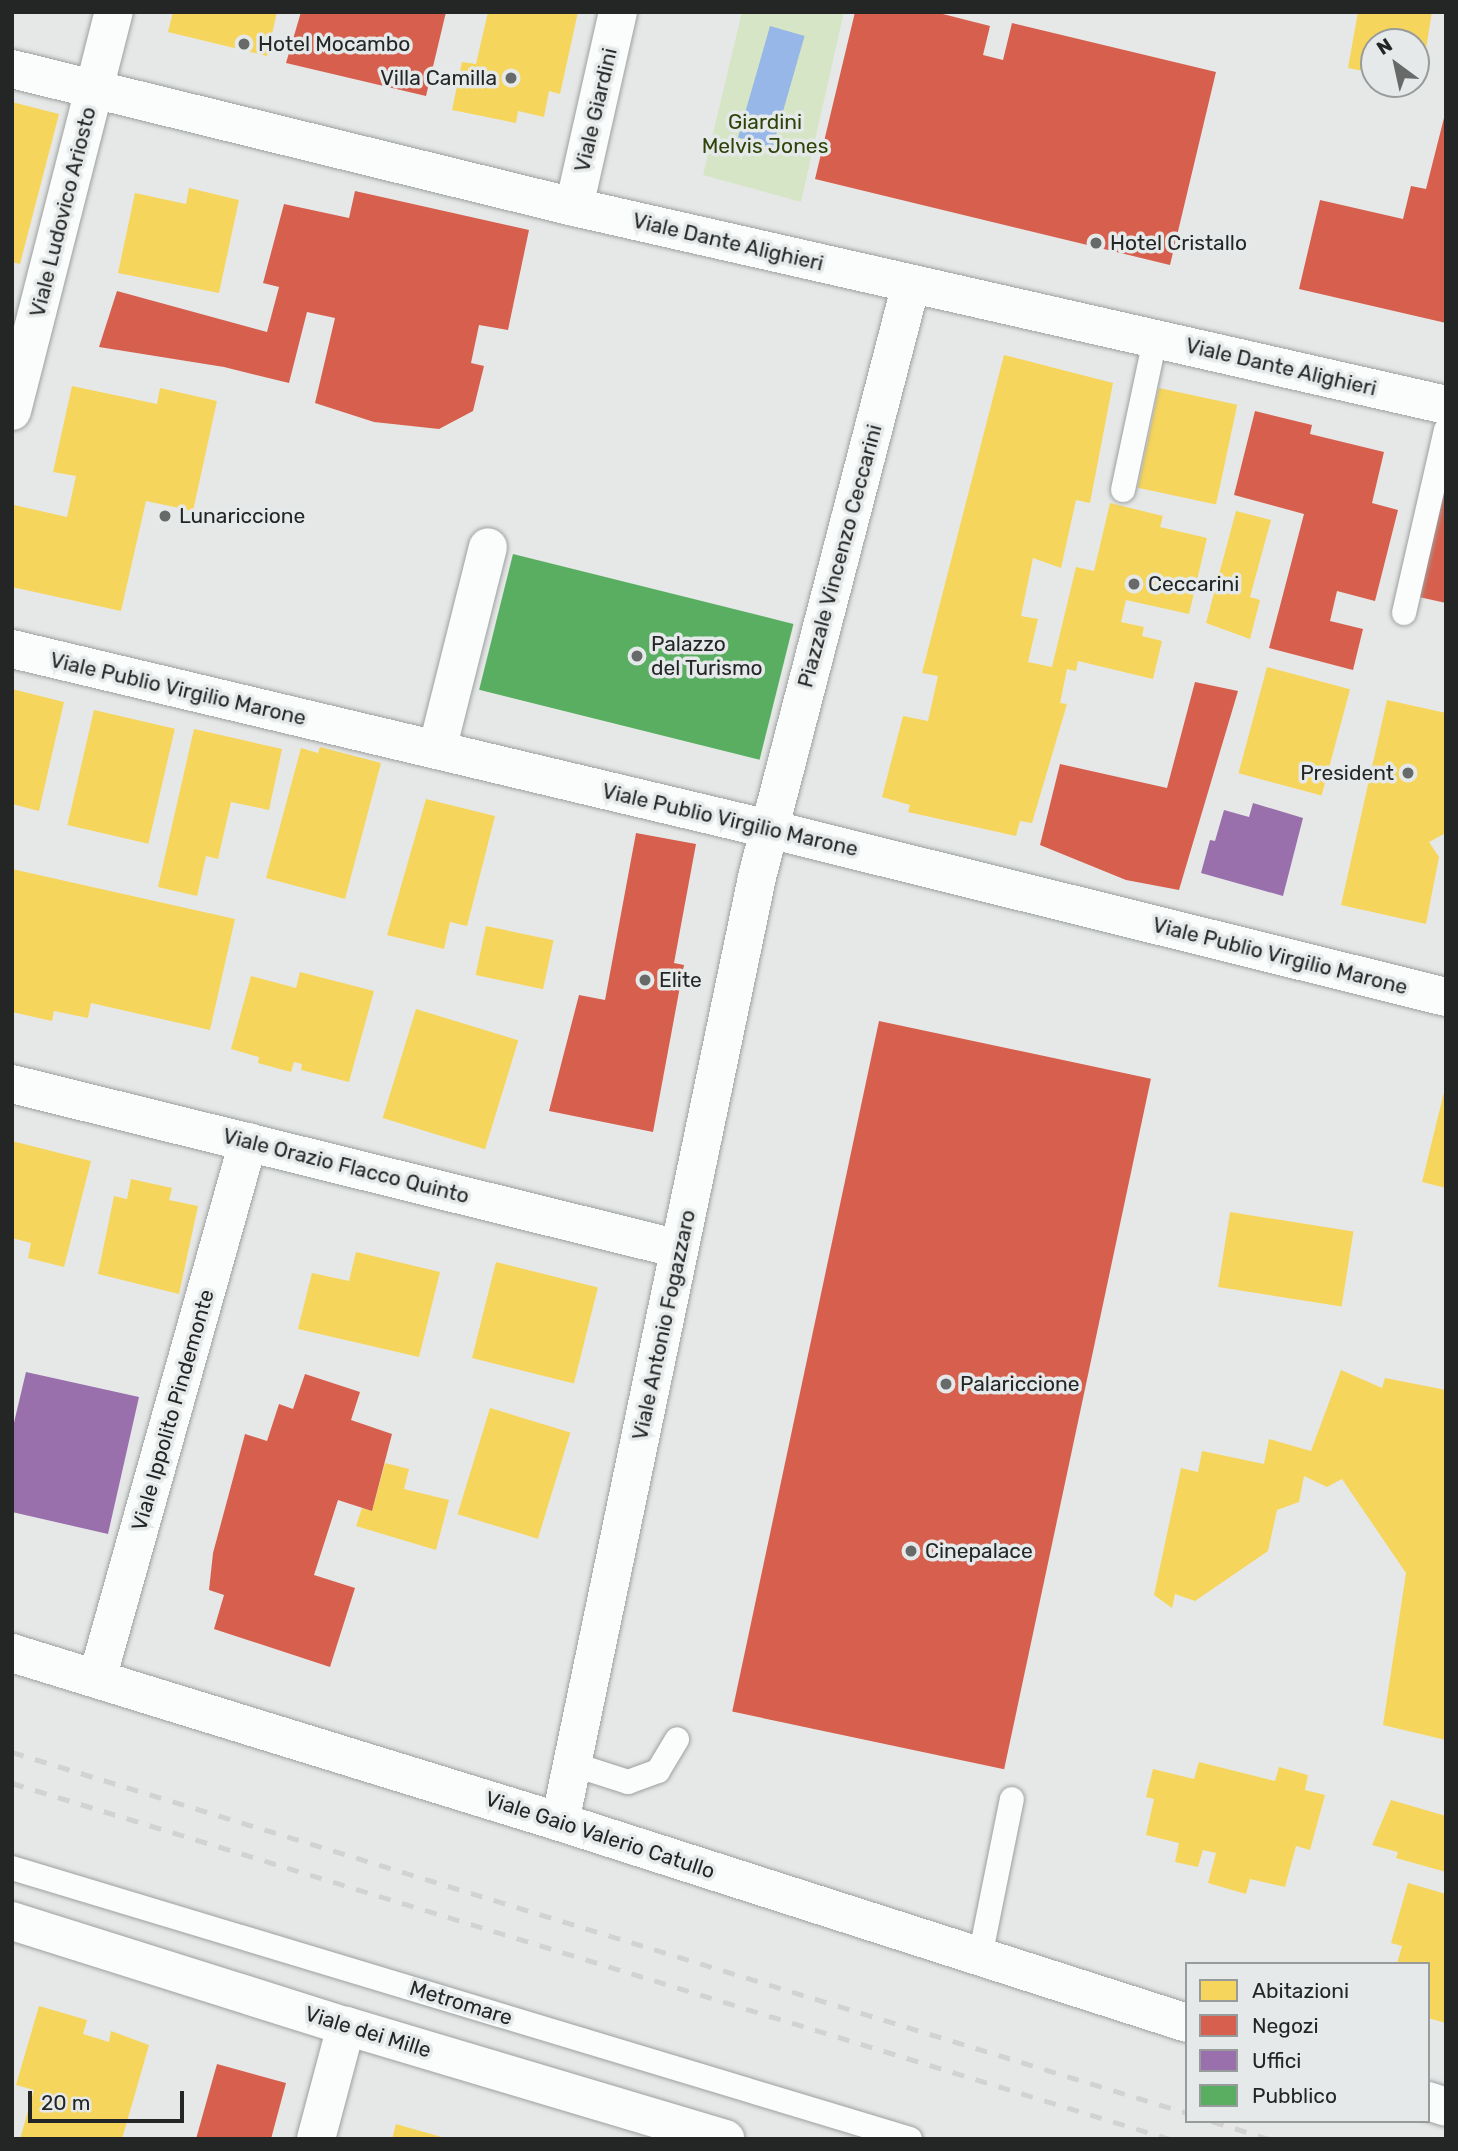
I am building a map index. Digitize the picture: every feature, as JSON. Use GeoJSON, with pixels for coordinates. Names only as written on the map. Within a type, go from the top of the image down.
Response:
{"type":"FeatureCollection","features":[{"type":"Feature","properties":{"kind":"street","name":"Viale Ludovico Ariosto"},"geometry":{"type":"LineString","coordinates":[[12,411],[114,12]]}},
{"type":"Feature","properties":{"kind":"street","name":"Viale Giardini"},"geometry":{"type":"LineString","coordinates":[[574,207],[618,12]]}},
{"type":"Feature","properties":{"kind":"street","name":"Viale Dante Alighieri"},"geometry":{"type":"LineString","coordinates":[[12,69],[574,207],[1446,405]]}},
{"type":"Feature","properties":{"kind":"street","name":"Piazzale Vincenzo Ceccarini"},"geometry":{"type":"LineString","coordinates":[[769,829],[911,284]]}},
{"type":"Feature","properties":{"kind":"street"},"geometry":{"type":"LineString","coordinates":[[437,750],[488,547]]}},
{"type":"Feature","properties":{"kind":"street","name":"Viale Publio Virgilio Marone"},"geometry":{"type":"LineString","coordinates":[[12,649],[769,829],[1446,997]]}},
{"type":"Feature","properties":{"kind":"street","name":"Viale Antonio Fogazzaro"},"geometry":{"type":"LineString","coordinates":[[561,1822],[769,829]]}},
{"type":"Feature","properties":{"kind":"street","name":"Viale Orazio Flacco Quinto"},"geometry":{"type":"LineString","coordinates":[[12,1084],[679,1249]]}},
{"type":"Feature","properties":{"kind":"street","name":"Viale Ippolito Pindemonte"},"geometry":{"type":"LineString","coordinates":[[97,1679],[248,1142]]}},
{"type":"Feature","properties":{"kind":"street","name":"Viale Gaio Valerio Catullo"},"geometry":{"type":"LineString","coordinates":[[12,1653],[561,1822],[1185,2022]]}},
{"type":"Feature","properties":{"kind":"street","name":"Viale dei Mille"},"geometry":{"type":"LineString","coordinates":[[12,1922],[704,2136]]}},
{"type":"Feature","properties":{"kind":"street"},"geometry":{"type":"LineString","coordinates":[[316,2139],[346,2026]]}},
{"type":"Feature","properties":{"kind":"lane"},"geometry":{"type":"LineString","coordinates":[[1123,490],[1155,339]]}},
{"type":"Feature","properties":{"kind":"lane"},"geometry":{"type":"LineString","coordinates":[[1404,613],[1446,430]]}},
{"type":"Feature","properties":{"kind":"lane"},"geometry":{"type":"LineString","coordinates":[[572,1764],[628,1782],[658,1771],[677,1739]]}},
{"type":"Feature","properties":{"kind":"lane"},"geometry":{"type":"LineString","coordinates":[[979,1957],[1012,1799]]}},
{"type":"Feature","properties":{"kind":"lane","name":"Metromare"},"geometry":{"type":"LineString","coordinates":[[12,1868],[910,2139]]}},
{"type":"Feature","properties":{"kind":"green space","name":"Giardini Melvis Jones"},"geometry":{"type":"Polygon","coordinates":[[[742,12],[844,12],[801,202],[703,175],[742,12]]]}},
{"type":"Feature","properties":{"kind":"water"},"geometry":{"type":"Polygon","coordinates":[[[770,26],[805,36],[773,147],[738,138],[770,26]]]}},
{"type":"Feature","properties":{"kind":"building: Abitazioni","name":"Hotel Mocambo"},"geometry":{"type":"Polygon","coordinates":[[[173,12],[277,12],[267,56],[168,32],[173,12]]]}},
{"type":"Feature","properties":{"kind":"building: Abitazioni","name":"Villa Camilla"},"geometry":{"type":"Polygon","coordinates":[[[488,12],[578,12],[560,94],[549,91],[544,117],[518,111],[516,123],[452,110],[462,62],[476,64],[488,12]]]}},
{"type":"Feature","properties":{"kind":"building: Abitazioni"},"geometry":{"type":"Polygon","coordinates":[[[1358,12],[1432,12],[1429,28],[1360,28],[1360,70],[1348,68],[1358,12]]]}},
{"type":"Feature","properties":{"kind":"building: Abitazioni"},"geometry":{"type":"Polygon","coordinates":[[[12,102],[59,114],[20,264],[12,262],[12,102]]]}},
{"type":"Feature","properties":{"kind":"building: Abitazioni"},"geometry":{"type":"Polygon","coordinates":[[[189,188],[239,200],[219,293],[118,273],[135,193],[186,204],[189,188]]]}},
{"type":"Feature","properties":{"kind":"building: Abitazioni","name":"Ceccarini"},"geometry":{"type":"Polygon","coordinates":[[[1004,355],[1113,383],[1090,503],[1076,500],[1061,568],[1033,558],[1021,616],[1038,619],[1028,662],[1052,667],[1076,567],[1094,571],[1110,503],[1163,516],[1160,527],[1207,538],[1189,614],[1126,600],[1121,622],[1144,627],[1142,636],[1162,641],[1153,679],[1078,661],[1076,671],[1067,669],[1060,703],[1067,704],[1032,823],[1020,821],[1016,836],[908,812],[910,805],[882,797],[903,716],[928,721],[938,676],[922,673],[1004,355]]]}},
{"type":"Feature","properties":{"kind":"building: Abitazioni"},"geometry":{"type":"Polygon","coordinates":[[[72,386],[157,404],[160,388],[217,401],[193,511],[146,501],[121,611],[12,587],[14,505],[67,517],[76,476],[53,472],[72,386]]]}},
{"type":"Feature","properties":{"kind":"building: Abitazioni"},"geometry":{"type":"Polygon","coordinates":[[[1159,388],[1237,405],[1216,504],[1138,488],[1159,388]]]}},
{"type":"Feature","properties":{"kind":"building: Abitazioni"},"geometry":{"type":"Polygon","coordinates":[[[1236,511],[1271,520],[1250,597],[1260,600],[1250,639],[1206,623],[1236,511]]]}},
{"type":"Feature","properties":{"kind":"building: Abitazioni"},"geometry":{"type":"Polygon","coordinates":[[[1267,667],[1350,689],[1322,796],[1239,773],[1267,667]]]}},
{"type":"Feature","properties":{"kind":"building: Abitazioni"},"geometry":{"type":"Polygon","coordinates":[[[12,689],[64,702],[39,811],[12,804],[12,689]]]}},
{"type":"Feature","properties":{"kind":"building: Abitazioni","name":"President"},"geometry":{"type":"Polygon","coordinates":[[[1387,700],[1446,713],[1446,833],[1429,842],[1439,857],[1426,924],[1341,905],[1387,700]]]}},
{"type":"Feature","properties":{"kind":"building: Abitazioni"},"geometry":{"type":"Polygon","coordinates":[[[94,710],[175,729],[148,844],[67,825],[94,710]]]}},
{"type":"Feature","properties":{"kind":"building: Abitazioni"},"geometry":{"type":"Polygon","coordinates":[[[194,729],[282,749],[269,810],[231,802],[218,859],[206,856],[197,896],[158,887],[194,729]]]}},
{"type":"Feature","properties":{"kind":"building: Abitazioni"},"geometry":{"type":"Polygon","coordinates":[[[320,747],[381,763],[345,899],[266,878],[301,748],[318,753],[320,747]]]}},
{"type":"Feature","properties":{"kind":"building: Abitazioni"},"geometry":{"type":"Polygon","coordinates":[[[426,799],[495,816],[467,926],[450,922],[444,949],[387,935],[426,799]]]}},
{"type":"Feature","properties":{"kind":"building: Abitazioni"},"geometry":{"type":"Polygon","coordinates":[[[12,869],[235,919],[210,1030],[91,1003],[88,1018],[54,1011],[52,1021],[12,1012],[12,869]]]}},
{"type":"Feature","properties":{"kind":"building: Abitazioni"},"geometry":{"type":"Polygon","coordinates":[[[486,926],[553,940],[543,989],[476,975],[486,926]]]}},
{"type":"Feature","properties":{"kind":"building: Abitazioni"},"geometry":{"type":"Polygon","coordinates":[[[300,972],[374,991],[349,1082],[301,1070],[302,1064],[294,1062],[291,1072],[258,1063],[259,1057],[231,1049],[251,976],[296,988],[300,972]]]}},
{"type":"Feature","properties":{"kind":"building: Abitazioni"},"geometry":{"type":"Polygon","coordinates":[[[416,1009],[518,1040],[485,1149],[383,1118],[416,1009]]]}},
{"type":"Feature","properties":{"kind":"building: Abitazioni"},"geometry":{"type":"Polygon","coordinates":[[[1446,1084],[1446,1188],[1422,1182],[1446,1084]]]}},
{"type":"Feature","properties":{"kind":"building: Abitazioni"},"geometry":{"type":"Polygon","coordinates":[[[12,1141],[91,1161],[64,1267],[28,1258],[31,1243],[12,1238],[12,1141]]]}},
{"type":"Feature","properties":{"kind":"building: Abitazioni"},"geometry":{"type":"Polygon","coordinates":[[[131,1179],[172,1188],[169,1200],[198,1206],[179,1294],[98,1274],[114,1196],[127,1199],[131,1179]]]}},
{"type":"Feature","properties":{"kind":"building: Abitazioni"},"geometry":{"type":"Polygon","coordinates":[[[1230,1212],[1353,1232],[1342,1307],[1218,1287],[1230,1212]]]}},
{"type":"Feature","properties":{"kind":"building: Abitazioni"},"geometry":{"type":"Polygon","coordinates":[[[356,1252],[440,1272],[419,1357],[298,1329],[312,1273],[349,1281],[356,1252]]]}},
{"type":"Feature","properties":{"kind":"building: Abitazioni"},"geometry":{"type":"Polygon","coordinates":[[[496,1262],[598,1287],[574,1383],[472,1358],[496,1262]]]}},
{"type":"Feature","properties":{"kind":"building: Abitazioni"},"geometry":{"type":"Polygon","coordinates":[[[1341,1370],[1382,1388],[1385,1378],[1446,1390],[1446,1740],[1383,1725],[1406,1573],[1342,1479],[1327,1487],[1304,1476],[1299,1502],[1277,1510],[1268,1551],[1195,1601],[1175,1594],[1172,1608],[1154,1595],[1181,1468],[1198,1472],[1202,1451],[1264,1464],[1269,1439],[1311,1451],[1341,1370]]]}},
{"type":"Feature","properties":{"kind":"building: Abitazioni"},"geometry":{"type":"Polygon","coordinates":[[[490,1408],[570,1433],[538,1539],[458,1514],[490,1408]]]}},
{"type":"Feature","properties":{"kind":"building: Abitazioni"},"geometry":{"type":"Polygon","coordinates":[[[385,1463],[409,1469],[404,1489],[449,1500],[436,1550],[356,1526],[362,1508],[372,1511],[385,1463]]]}},
{"type":"Feature","properties":{"kind":"building: Abitazioni"},"geometry":{"type":"Polygon","coordinates":[[[1199,1762],[1275,1781],[1279,1767],[1308,1775],[1305,1790],[1325,1795],[1310,1850],[1296,1846],[1285,1887],[1250,1879],[1246,1894],[1208,1883],[1216,1853],[1203,1850],[1198,1867],[1175,1862],[1179,1843],[1146,1835],[1154,1799],[1146,1797],[1153,1769],[1194,1779],[1199,1762]]]}},
{"type":"Feature","properties":{"kind":"building: Abitazioni"},"geometry":{"type":"Polygon","coordinates":[[[1391,1800],[1446,1816],[1446,1872],[1396,1858],[1398,1852],[1372,1845],[1391,1800]]]}},
{"type":"Feature","properties":{"kind":"building: Abitazioni"},"geometry":{"type":"Polygon","coordinates":[[[1408,1883],[1446,1894],[1446,2023],[1430,2019],[1430,1962],[1398,1962],[1402,1946],[1391,1943],[1408,1883]]]}},
{"type":"Feature","properties":{"kind":"building: Abitazioni"},"geometry":{"type":"Polygon","coordinates":[[[39,2006],[87,2020],[83,2034],[109,2042],[111,2031],[149,2045],[122,2139],[20,2139],[34,2090],[16,2085],[39,2006]]]}},
{"type":"Feature","properties":{"kind":"building: Abitazioni"},"geometry":{"type":"Polygon","coordinates":[[[396,2124],[445,2138],[445,2139],[392,2139],[396,2124]]]}},
{"type":"Feature","properties":{"kind":"building: Negozi"},"geometry":{"type":"Polygon","coordinates":[[[301,12],[446,12],[426,96],[286,63],[301,12]]]}},
{"type":"Feature","properties":{"kind":"building: Negozi"},"geometry":{"type":"Polygon","coordinates":[[[855,12],[935,12],[990,26],[983,55],[1003,60],[1012,23],[1216,72],[1170,265],[815,179],[855,12]]]}},
{"type":"Feature","properties":{"kind":"building: Negozi"},"geometry":{"type":"Polygon","coordinates":[[[1446,110],[1446,323],[1299,289],[1320,200],[1403,219],[1411,186],[1426,189],[1446,110]]]}},
{"type":"Feature","properties":{"kind":"building: Negozi"},"geometry":{"type":"Polygon","coordinates":[[[355,191],[529,230],[508,330],[479,325],[471,363],[484,366],[473,411],[439,429],[374,422],[315,403],[335,318],[307,312],[289,383],[224,367],[99,347],[117,291],[267,332],[279,287],[263,283],[284,204],[349,218],[355,191]]]}},
{"type":"Feature","properties":{"kind":"building: Negozi"},"geometry":{"type":"Polygon","coordinates":[[[1255,411],[1312,425],[1310,434],[1384,452],[1372,503],[1398,510],[1375,601],[1337,591],[1330,621],[1363,629],[1353,670],[1269,648],[1304,514],[1234,495],[1255,411]]]}},
{"type":"Feature","properties":{"kind":"building: Negozi"},"geometry":{"type":"Polygon","coordinates":[[[1446,485],[1446,603],[1419,597],[1446,485]]]}},
{"type":"Feature","properties":{"kind":"building: Negozi"},"geometry":{"type":"Polygon","coordinates":[[[1195,682],[1238,691],[1179,890],[1126,880],[1040,845],[1060,764],[1167,788],[1195,682]]]}},
{"type":"Feature","properties":{"kind":"building: Negozi","name":"Elite"},"geometry":{"type":"Polygon","coordinates":[[[636,833],[696,844],[674,963],[684,965],[653,1132],[549,1111],[579,995],[605,1000],[636,833]]]}},
{"type":"Feature","properties":{"kind":"building: Negozi","name":"Palariccione"},"geometry":{"type":"Polygon","coordinates":[[[879,1021],[1151,1079],[1004,1769],[732,1712],[879,1021]]]}},
{"type":"Feature","properties":{"kind":"building: Negozi"},"geometry":{"type":"Polygon","coordinates":[[[305,1374],[360,1392],[351,1420],[392,1434],[372,1511],[338,1500],[314,1575],[355,1588],[330,1667],[214,1629],[224,1595],[209,1590],[213,1553],[245,1434],[267,1441],[279,1404],[293,1409],[305,1374]]]}},
{"type":"Feature","properties":{"kind":"building: Negozi"},"geometry":{"type":"Polygon","coordinates":[[[217,2064],[286,2083],[271,2139],[196,2139],[217,2064]]]}},
{"type":"Feature","properties":{"kind":"building: Uffici"},"geometry":{"type":"Polygon","coordinates":[[[1253,803],[1303,818],[1283,896],[1201,873],[1210,840],[1215,841],[1224,810],[1249,817],[1253,803]]]}},
{"type":"Feature","properties":{"kind":"building: Uffici"},"geometry":{"type":"Polygon","coordinates":[[[26,1372],[139,1397],[108,1534],[12,1512],[12,1431],[26,1372]]]}},
{"type":"Feature","properties":{"kind":"building: Pubblico","name":"Palazzo del Turismo"},"geometry":{"type":"Polygon","coordinates":[[[513,554],[793,624],[760,760],[479,690],[513,554]]]}},
{"type":"Feature","properties":{"kind":"railway"},"geometry":{"type":"LineString","coordinates":[[12,1752],[1185,2112]]}},
{"type":"Feature","properties":{"kind":"railway"},"geometry":{"type":"LineString","coordinates":[[12,1783],[1170,2139]]}},
{"type":"Feature","properties":{"kind":"railway"},"geometry":{"type":"LineString","coordinates":[[1218,2123],[1269,2139]]}},
{"type":"Feature","properties":{"kind":"place","name":"Hotel Mocambo"},"geometry":{"type":"Point","coordinates":[244,44]}},
{"type":"Feature","properties":{"kind":"place","name":"Villa Camilla"},"geometry":{"type":"Point","coordinates":[511,78]}},
{"type":"Feature","properties":{"kind":"place","name":"Hotel Cristallo"},"geometry":{"type":"Point","coordinates":[1096,243]}},
{"type":"Feature","properties":{"kind":"place","name":"Lunariccione"},"geometry":{"type":"Point","coordinates":[165,516]}},
{"type":"Feature","properties":{"kind":"place","name":"Ceccarini"},"geometry":{"type":"Point","coordinates":[1134,584]}},
{"type":"Feature","properties":{"kind":"place","name":"Palazzo del Turismo"},"geometry":{"type":"Point","coordinates":[637,656]}},
{"type":"Feature","properties":{"kind":"place","name":"President"},"geometry":{"type":"Point","coordinates":[1408,773]}},
{"type":"Feature","properties":{"kind":"place","name":"Elite"},"geometry":{"type":"Point","coordinates":[645,980]}},
{"type":"Feature","properties":{"kind":"place","name":"Palariccione"},"geometry":{"type":"Point","coordinates":[946,1384]}},
{"type":"Feature","properties":{"kind":"place","name":"Cinepalace"},"geometry":{"type":"Point","coordinates":[911,1551]}}]}
